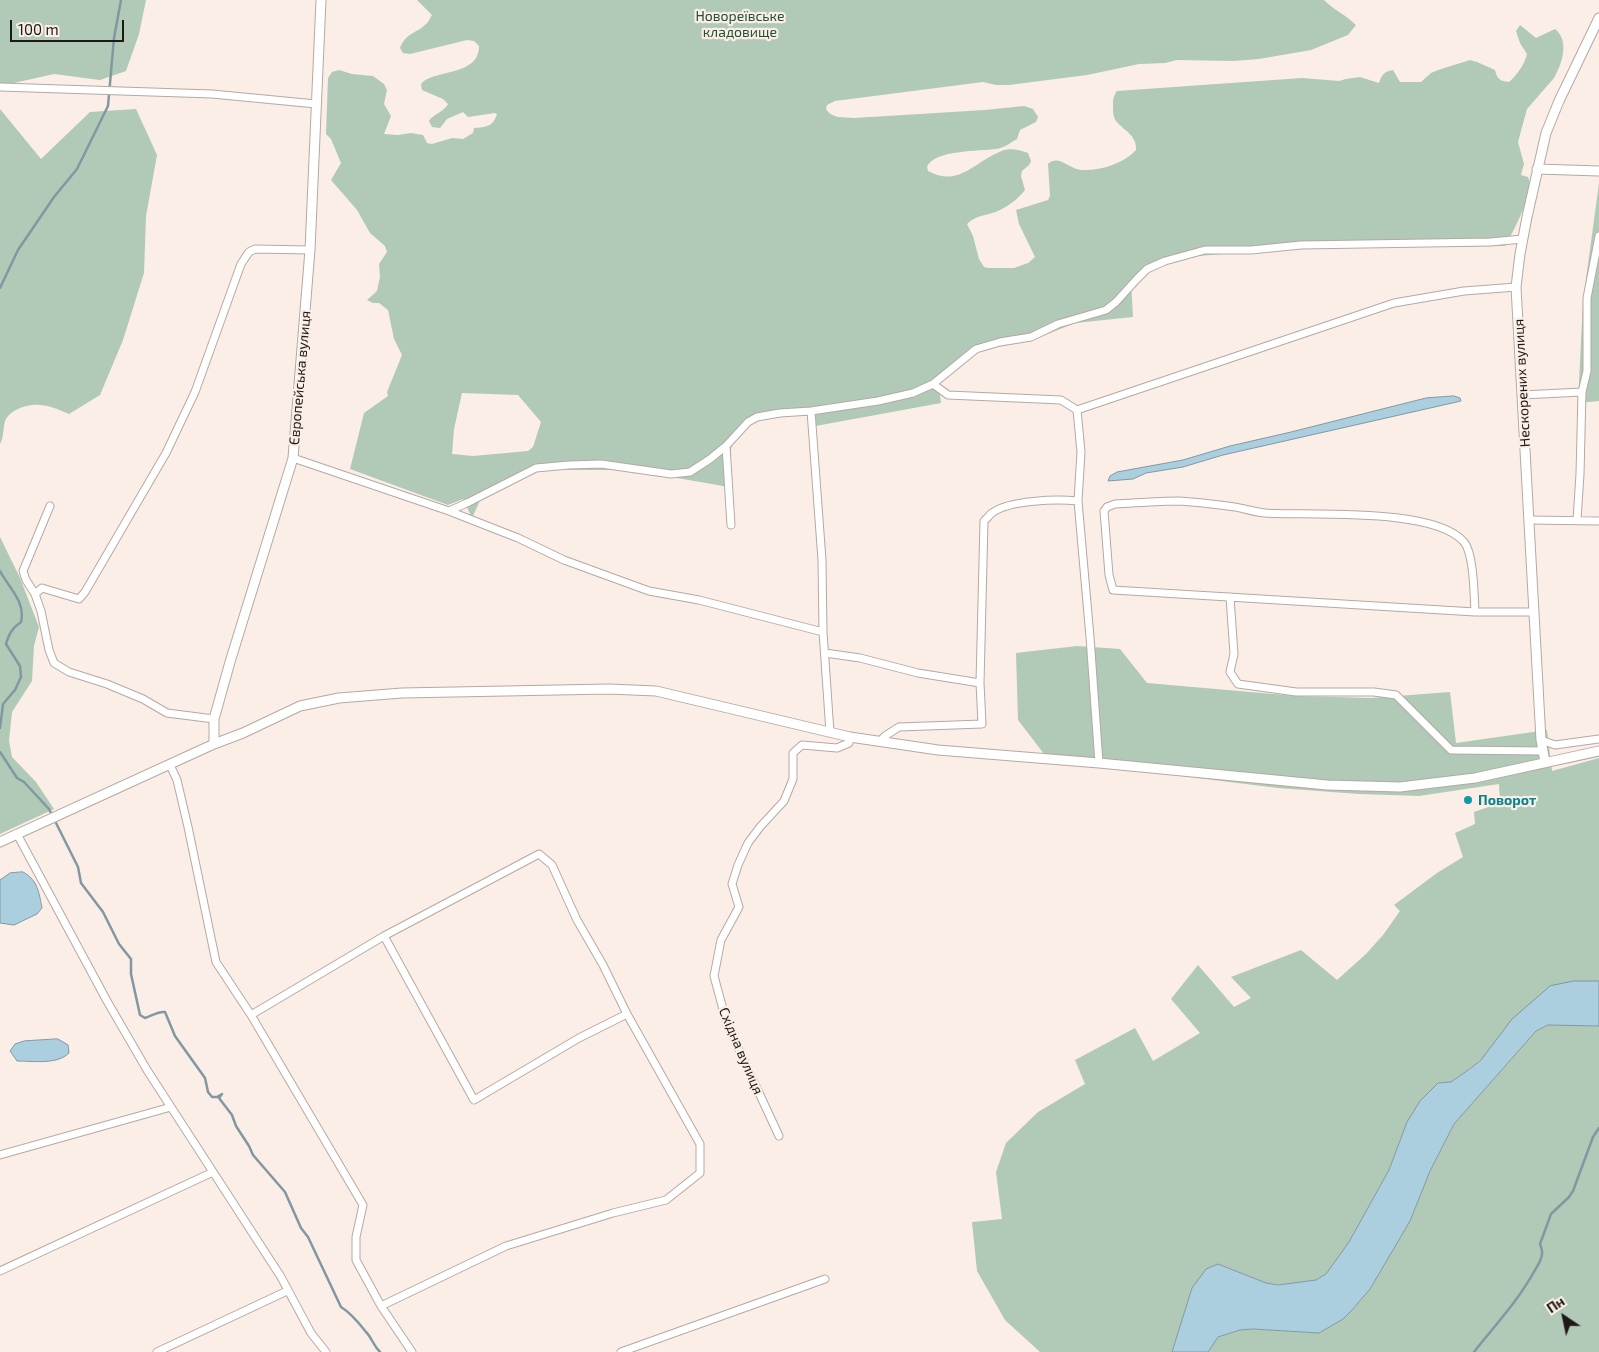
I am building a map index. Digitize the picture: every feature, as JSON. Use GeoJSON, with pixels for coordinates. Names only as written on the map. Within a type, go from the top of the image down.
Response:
{"type":"FeatureCollection","features":[{"type":"Feature","properties":{"kind":"main road","name":"Європейська вулиця"},"geometry":{"type":"LineString","coordinates":[[214,744],[214,719],[293,458],[310,250],[321,0]]}},
{"type":"Feature","properties":{"kind":"main road","name":"Нескорених вулиця"},"geometry":{"type":"LineString","coordinates":[[1545,762],[1541,740],[1516,286],[1537,169],[1552,117],[1599,18]]}},
{"type":"Feature","properties":{"kind":"main road"},"geometry":{"type":"LineString","coordinates":[[1537,169],[1599,171]]}},
{"type":"Feature","properties":{"kind":"main road"},"geometry":{"type":"LineString","coordinates":[[0,842],[300,706],[338,698],[402,693],[609,689],[656,692],[850,737],[880,742],[938,750],[1099,763],[1327,786],[1400,787],[1475,778],[1599,751]]}},
{"type":"Feature","properties":{"kind":"street"},"geometry":{"type":"LineString","coordinates":[[0,87],[212,94],[316,104]]}},
{"type":"Feature","properties":{"kind":"street"},"geometry":{"type":"LineString","coordinates":[[1577,520],[1582,392],[1587,371],[1587,298],[1599,236]]}},
{"type":"Feature","properties":{"kind":"street"},"geometry":{"type":"LineString","coordinates":[[449,511],[536,468],[601,464],[671,474],[690,472],[726,446],[748,422],[758,417],[878,402],[913,393],[932,384],[976,349],[1000,342],[1031,337],[1058,324],[1106,310],[1147,269],[1165,261],[1205,250],[1251,250],[1301,245],[1490,242],[1523,239]]}},
{"type":"Feature","properties":{"kind":"street"},"geometry":{"type":"LineString","coordinates":[[36,594],[42,588],[79,599],[85,592],[166,453],[195,392],[241,264],[249,252],[255,249],[310,250]]}},
{"type":"Feature","properties":{"kind":"street"},"geometry":{"type":"LineString","coordinates":[[1077,410],[1394,303],[1464,291],[1516,286]]}},
{"type":"Feature","properties":{"kind":"street"},"geometry":{"type":"LineString","coordinates":[[932,384],[948,395],[1061,400],[1077,410]]}},
{"type":"Feature","properties":{"kind":"street"},"geometry":{"type":"LineString","coordinates":[[1522,395],[1582,392]]}},
{"type":"Feature","properties":{"kind":"street"},"geometry":{"type":"LineString","coordinates":[[1077,410],[1081,452],[1078,501],[1099,763]]}},
{"type":"Feature","properties":{"kind":"street"},"geometry":{"type":"LineString","coordinates":[[811,411],[822,560],[823,632],[830,732]]}},
{"type":"Feature","properties":{"kind":"street"},"geometry":{"type":"LineString","coordinates":[[726,446],[731,525]]}},
{"type":"Feature","properties":{"kind":"street"},"geometry":{"type":"LineString","coordinates":[[293,458],[449,511],[518,538],[564,560],[650,591],[699,600],[823,632]]}},
{"type":"Feature","properties":{"kind":"street"},"geometry":{"type":"LineString","coordinates":[[880,742],[885,736],[899,727],[982,724],[980,683],[984,522],[993,512],[1020,503],[1061,500],[1078,501]]}},
{"type":"Feature","properties":{"kind":"street"},"geometry":{"type":"LineString","coordinates":[[1475,612],[1474,580],[1465,543],[1452,532],[1414,519],[1365,515],[1263,513],[1230,506],[1178,501],[1115,504],[1107,507],[1104,511],[1108,575],[1113,590],[1475,612],[1534,612]]}},
{"type":"Feature","properties":{"kind":"street"},"geometry":{"type":"LineString","coordinates":[[50,506],[23,571],[26,580],[36,594],[49,650],[54,663],[69,672],[107,684],[143,699],[167,713],[214,719]]}},
{"type":"Feature","properties":{"kind":"street"},"geometry":{"type":"LineString","coordinates":[[1529,520],[1599,521]]}},
{"type":"Feature","properties":{"kind":"street"},"geometry":{"type":"LineString","coordinates":[[1230,597],[1234,654],[1230,672],[1238,684],[1296,692],[1374,692],[1396,695],[1451,750],[1543,751]]}},
{"type":"Feature","properties":{"kind":"street"},"geometry":{"type":"LineString","coordinates":[[825,653],[860,658],[918,673],[980,683]]}},
{"type":"Feature","properties":{"kind":"street","name":"Східна вулиця"},"geometry":{"type":"LineString","coordinates":[[779,1136],[727,1024],[714,976],[721,940],[739,907],[732,884],[738,865],[748,843],[760,826],[784,801],[793,779],[794,753],[802,745],[837,748],[849,743],[850,737]]}},
{"type":"Feature","properties":{"kind":"street"},"geometry":{"type":"LineString","coordinates":[[1541,740],[1555,745],[1599,739]]}},
{"type":"Feature","properties":{"kind":"street"},"geometry":{"type":"LineString","coordinates":[[170,765],[177,780],[188,827],[216,962],[251,1015],[363,1205],[356,1237],[356,1260],[381,1306],[412,1352]]}},
{"type":"Feature","properties":{"kind":"street"},"geometry":{"type":"LineString","coordinates":[[17,834],[107,1001],[171,1107],[280,1277],[311,1332],[326,1352]]}},
{"type":"Feature","properties":{"kind":"street"},"geometry":{"type":"LineString","coordinates":[[251,1015],[384,936],[539,854],[552,865],[577,920],[700,1144],[700,1173],[666,1200],[613,1213],[506,1246],[381,1306]]}},
{"type":"Feature","properties":{"kind":"street"},"geometry":{"type":"LineString","coordinates":[[384,936],[474,1100],[579,1038],[627,1014]]}},
{"type":"Feature","properties":{"kind":"street"},"geometry":{"type":"LineString","coordinates":[[0,1155],[171,1107]]}},
{"type":"Feature","properties":{"kind":"street"},"geometry":{"type":"LineString","coordinates":[[0,1271],[213,1172]]}},
{"type":"Feature","properties":{"kind":"street"},"geometry":{"type":"LineString","coordinates":[[621,1352],[824,1279]]}},
{"type":"Feature","properties":{"kind":"street"},"geometry":{"type":"LineString","coordinates":[[157,1352],[287,1291]]}},
{"type":"Feature","properties":{"kind":"green space"},"geometry":{"type":"Polygon","coordinates":[[[0,0],[146,0],[139,34],[126,71],[100,80],[54,74],[0,86],[0,0]]]}},
{"type":"Feature","properties":{"kind":"green space","name":"Новореївське кладовище"},"geometry":{"type":"Polygon","coordinates":[[[417,0],[1324,0],[1356,25],[1348,35],[1311,50],[1259,59],[1233,61],[1177,60],[1165,63],[1139,64],[1087,75],[1009,85],[983,82],[835,101],[827,105],[826,109],[832,114],[839,117],[854,118],[1024,106],[1033,109],[1038,117],[1036,122],[1020,130],[1017,139],[1002,148],[947,154],[931,161],[927,167],[928,171],[938,175],[955,176],[1004,150],[1010,149],[1028,153],[1031,161],[1022,171],[1021,176],[1025,190],[1023,193],[1004,208],[975,218],[967,224],[973,236],[979,259],[984,267],[989,268],[1014,268],[1028,263],[1035,257],[1019,224],[1016,210],[1048,200],[1050,196],[1048,164],[1052,161],[1060,161],[1081,170],[1096,169],[1118,163],[1136,150],[1132,137],[1114,118],[1113,100],[1117,91],[1302,78],[1339,81],[1360,77],[1379,83],[1384,74],[1393,70],[1400,82],[1421,82],[1431,73],[1470,60],[1495,70],[1499,79],[1509,82],[1520,70],[1527,54],[1520,43],[1516,31],[1520,25],[1536,38],[1555,29],[1560,34],[1562,40],[1563,53],[1560,66],[1554,78],[1527,109],[1518,142],[1524,164],[1521,175],[1528,177],[1528,192],[1522,212],[1505,246],[1296,248],[1186,257],[1155,265],[1131,281],[1133,317],[1075,323],[1033,340],[976,351],[938,380],[941,403],[810,427],[808,415],[749,419],[736,431],[729,457],[729,487],[631,470],[527,470],[483,494],[472,518],[463,499],[448,505],[350,469],[364,413],[388,396],[387,392],[402,355],[394,339],[388,310],[379,303],[367,300],[377,291],[380,277],[379,264],[387,252],[385,246],[370,233],[357,210],[331,180],[341,163],[331,139],[326,134],[328,78],[332,72],[339,70],[352,74],[373,76],[384,84],[387,90],[384,104],[391,116],[384,134],[398,135],[411,133],[423,135],[427,143],[432,144],[452,138],[463,139],[473,133],[474,128],[491,124],[497,114],[495,113],[468,117],[463,112],[447,119],[440,128],[432,127],[429,121],[448,104],[443,99],[422,90],[421,84],[427,79],[464,68],[472,63],[477,56],[479,46],[474,41],[467,40],[410,54],[403,53],[400,48],[405,39],[426,24],[432,15],[417,0]],[[462,393],[454,429],[452,454],[473,456],[528,451],[533,447],[541,422],[518,395],[462,393]]]}},
{"type":"Feature","properties":{"kind":"green space"},"geometry":{"type":"Polygon","coordinates":[[[0,109],[41,159],[90,112],[136,109],[157,155],[146,216],[144,273],[123,340],[100,395],[69,414],[43,405],[30,405],[16,410],[5,421],[0,444],[0,109]]]}},
{"type":"Feature","properties":{"kind":"green space"},"geometry":{"type":"Polygon","coordinates":[[[1599,183],[1599,401],[1578,403],[1583,301],[1599,183]]]}},
{"type":"Feature","properties":{"kind":"green space"},"geometry":{"type":"Polygon","coordinates":[[[0,537],[20,578],[39,627],[34,646],[32,681],[12,712],[9,741],[12,757],[36,782],[54,809],[0,834],[0,537]]]}},
{"type":"Feature","properties":{"kind":"green space"},"geometry":{"type":"Polygon","coordinates":[[[1077,646],[1120,649],[1147,683],[1296,696],[1371,698],[1450,692],[1456,743],[1547,730],[1552,771],[1599,758],[1599,981],[1574,981],[1471,1068],[1451,1082],[1438,1083],[1407,1122],[1389,1170],[1349,1242],[1326,1274],[1316,1280],[1278,1285],[1266,1283],[1218,1264],[1192,1288],[1172,1352],[1040,1352],[1005,1320],[977,1271],[972,1222],[1002,1219],[996,1172],[1006,1143],[1038,1112],[1085,1084],[1075,1060],[1135,1028],[1153,1061],[1200,1033],[1171,999],[1198,965],[1234,1007],[1251,998],[1231,977],[1301,950],[1337,980],[1366,954],[1383,935],[1400,911],[1394,905],[1437,873],[1463,857],[1455,833],[1475,824],[1474,812],[1500,803],[1499,784],[1419,796],[1359,794],[1278,788],[1051,763],[1018,720],[1016,653],[1077,646]]]}},
{"type":"Feature","properties":{"kind":"green space"},"geometry":{"type":"Polygon","coordinates":[[[1548,1025],[1599,1026],[1599,1352],[1208,1352],[1218,1337],[1240,1330],[1319,1333],[1343,1319],[1370,1289],[1410,1221],[1430,1171],[1454,1124],[1536,1031],[1548,1025]]]}},
{"type":"Feature","properties":{"kind":"water"},"geometry":{"type":"Polygon","coordinates":[[[1454,396],[1460,398],[1461,401],[1223,455],[1183,467],[1146,473],[1133,479],[1108,481],[1110,476],[1117,472],[1183,460],[1230,446],[1426,398],[1454,396]]]}},
{"type":"Feature","properties":{"kind":"water"},"geometry":{"type":"Polygon","coordinates":[[[23,872],[35,883],[42,908],[37,914],[14,925],[0,923],[0,880],[10,873],[23,872]]]}},
{"type":"Feature","properties":{"kind":"water"},"geometry":{"type":"Polygon","coordinates":[[[1574,981],[1599,981],[1599,1026],[1548,1025],[1536,1031],[1454,1124],[1430,1171],[1410,1221],[1370,1289],[1343,1319],[1319,1333],[1240,1330],[1218,1337],[1208,1352],[1172,1352],[1192,1288],[1206,1269],[1218,1264],[1266,1283],[1278,1285],[1316,1280],[1326,1274],[1349,1242],[1389,1170],[1407,1122],[1420,1101],[1438,1083],[1451,1082],[1481,1060],[1512,1019],[1550,986],[1574,981]]]}},
{"type":"Feature","properties":{"kind":"water"},"geometry":{"type":"Polygon","coordinates":[[[58,1039],[68,1045],[69,1053],[64,1057],[51,1061],[17,1061],[10,1051],[15,1044],[24,1041],[58,1039]]]}},
{"type":"Feature","properties":{"kind":"waterway"},"geometry":{"type":"LineString","coordinates":[[0,288],[18,250],[54,197],[77,169],[108,106],[114,38],[121,0]]}},
{"type":"Feature","properties":{"kind":"waterway"},"geometry":{"type":"LineString","coordinates":[[0,571],[16,595],[22,615],[21,622],[11,631],[6,644],[20,666],[21,677],[15,690],[3,704],[0,728]]}},
{"type":"Feature","properties":{"kind":"waterway"},"geometry":{"type":"LineString","coordinates":[[0,752],[17,778],[24,782],[49,809],[78,867],[81,883],[103,912],[119,944],[131,959],[131,974],[140,1015],[145,1018],[165,1012],[175,1036],[205,1078],[208,1092],[212,1097],[222,1094],[219,1098],[232,1115],[236,1126],[253,1155],[285,1192],[341,1307],[358,1322],[380,1352]]}},
{"type":"Feature","properties":{"kind":"waterway"},"geometry":{"type":"LineString","coordinates":[[1474,1352],[1514,1302],[1539,1264],[1542,1254],[1540,1244],[1551,1214],[1573,1191],[1593,1137],[1599,1128]]}},
{"type":"Feature","properties":{"kind":"place","name":"Поворот"},"geometry":{"type":"Point","coordinates":[1468,800]}}]}
